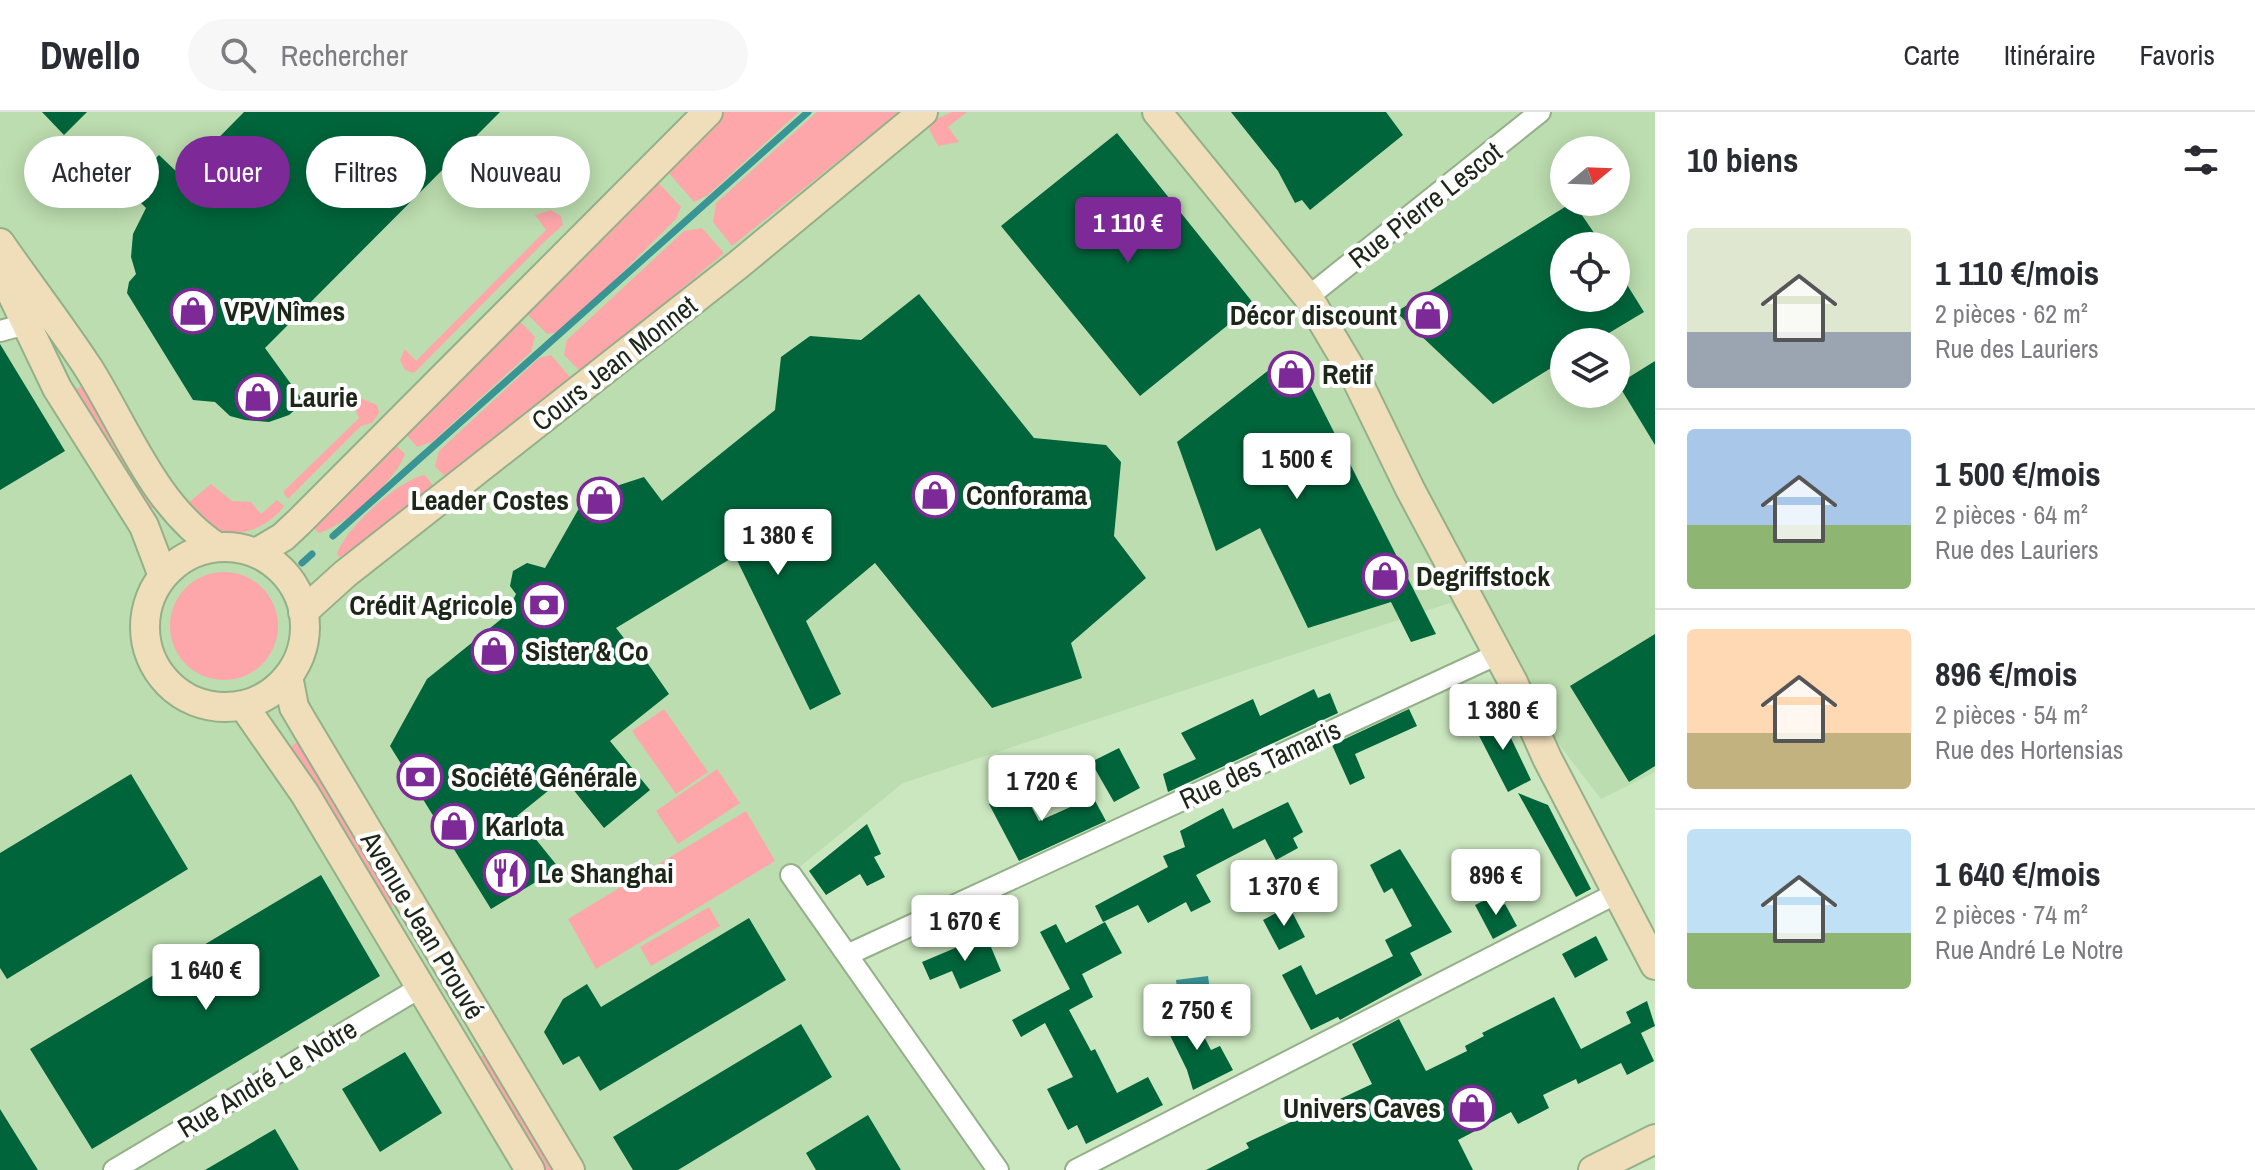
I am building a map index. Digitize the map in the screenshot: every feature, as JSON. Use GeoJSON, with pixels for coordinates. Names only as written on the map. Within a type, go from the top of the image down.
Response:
{"type":"FeatureCollection","features":[{"type":"Feature","properties":{"kind":"main road"},"geometry":{"type":"LineString","coordinates":[[256,553],[283,537],[299,522],[708,112]]}},
{"type":"Feature","properties":{"kind":"main road","name":"Cours Jean Monnet"},"geometry":{"type":"LineString","coordinates":[[303,612],[345,574],[738,265],[923,112]]}},
{"type":"Feature","properties":{"kind":"main road"},"geometry":{"type":"LineString","coordinates":[[1157,112],[1308,297],[1355,376],[1655,965]]}},
{"type":"Feature","properties":{"kind":"main road"},"geometry":{"type":"LineString","coordinates":[[0,243],[88,368],[173,510],[192,531],[217,547]]}},
{"type":"Feature","properties":{"kind":"main road"},"geometry":{"type":"LineString","coordinates":[[0,269],[13,327],[57,388],[144,526],[163,576]]}},
{"type":"Feature","properties":{"kind":"main road"},"geometry":{"type":"LineString","coordinates":[[217,547],[256,553],[278,567],[294,587],[303,612],[302,646],[288,676],[267,695],[243,705],[218,707],[194,701],[173,688],[157,670],[147,647],[145,622],[150,597],[163,576],[196,552],[217,547]]}},
{"type":"Feature","properties":{"kind":"main road","name":"Avenue Jean Prouvé"},"geometry":{"type":"LineString","coordinates":[[288,676],[294,707],[570,1170]]}},
{"type":"Feature","properties":{"kind":"main road","name":"Avenue Jean Prouvé"},"geometry":{"type":"LineString","coordinates":[[243,705],[305,794],[530,1170]]}},
{"type":"Feature","properties":{"kind":"main road"},"geometry":{"type":"LineString","coordinates":[[421,987],[450,969]]}},
{"type":"Feature","properties":{"kind":"main road"},"geometry":{"type":"LineString","coordinates":[[1593,1170],[1655,1139]]}},
{"type":"Feature","properties":{"kind":"street","name":"Rue Pierre Lescot"},"geometry":{"type":"LineString","coordinates":[[1308,297],[1540,112]]}},
{"type":"Feature","properties":{"kind":"street","name":"Rue des Tamaris"},"geometry":{"type":"LineString","coordinates":[[847,955],[1498,654]]}},
{"type":"Feature","properties":{"kind":"street"},"geometry":{"type":"LineString","coordinates":[[791,875],[998,1170]]}},
{"type":"Feature","properties":{"kind":"street"},"geometry":{"type":"LineString","coordinates":[[1076,1170],[1619,892]]}},
{"type":"Feature","properties":{"kind":"street","name":"Rue André Le Notre"},"geometry":{"type":"LineString","coordinates":[[114,1170],[421,987]]}},
{"type":"Feature","properties":{"kind":"shaded area"},"geometry":{"type":"Polygon","coordinates":[[[0,112],[1655,112],[1655,772],[1601,799],[1450,603],[903,783],[781,882],[998,1170],[0,1170],[0,112]]]}},
{"type":"Feature","properties":{"kind":"shaded area"},"geometry":{"type":"Polygon","coordinates":[[[724,112],[799,112],[708,195],[694,202],[666,170],[724,112]]]}},
{"type":"Feature","properties":{"kind":"shaded area"},"geometry":{"type":"Polygon","coordinates":[[[817,112],[899,112],[732,246],[713,222],[716,203],[817,112]]]}},
{"type":"Feature","properties":{"kind":"shaded area"},"geometry":{"type":"Polygon","coordinates":[[[952,112],[967,112],[948,127],[959,142],[938,146],[929,129],[932,121],[952,112]]]}},
{"type":"Feature","properties":{"kind":"shaded area"},"geometry":{"type":"Polygon","coordinates":[[[656,180],[681,207],[676,219],[562,332],[547,334],[524,311],[656,180]]]}},
{"type":"Feature","properties":{"kind":"shaded area"},"geometry":{"type":"Polygon","coordinates":[[[551,210],[561,216],[563,225],[414,373],[405,370],[400,360],[405,349],[416,361],[546,230],[535,215],[551,210]]]}},
{"type":"Feature","properties":{"kind":"shaded area"},"geometry":{"type":"Polygon","coordinates":[[[702,228],[724,253],[582,373],[564,355],[567,340],[684,231],[702,228]]]}},
{"type":"Feature","properties":{"kind":"shaded area"},"geometry":{"type":"Polygon","coordinates":[[[517,318],[535,337],[531,352],[432,442],[417,447],[404,432],[517,318]]]}},
{"type":"Feature","properties":{"kind":"shaded area"},"geometry":{"type":"Polygon","coordinates":[[[551,355],[570,377],[446,478],[435,466],[439,451],[539,358],[551,355]]]}},
{"type":"Feature","properties":{"kind":"shaded area"},"geometry":{"type":"Polygon","coordinates":[[[84,385],[159,504],[145,514],[73,391],[84,385]]]}},
{"type":"Feature","properties":{"kind":"shaded area"},"geometry":{"type":"Polygon","coordinates":[[[360,398],[377,405],[379,413],[372,423],[361,426],[288,499],[283,492],[359,418],[352,403],[360,398]]]}},
{"type":"Feature","properties":{"kind":"shaded area"},"geometry":{"type":"Polygon","coordinates":[[[392,442],[405,454],[381,489],[342,522],[318,533],[311,523],[392,442]]]}},
{"type":"Feature","properties":{"kind":"shaded area"},"geometry":{"type":"Polygon","coordinates":[[[425,475],[435,488],[344,562],[337,554],[362,519],[388,495],[425,475]]]}},
{"type":"Feature","properties":{"kind":"shaded area"},"geometry":{"type":"Polygon","coordinates":[[[211,484],[232,501],[251,502],[261,514],[277,500],[284,506],[262,526],[234,533],[220,532],[197,517],[188,503],[211,484]]]}},
{"type":"Feature","properties":{"kind":"shaded area"},"geometry":{"type":"Polygon","coordinates":[[[224,572],[245,576],[262,588],[274,605],[278,626],[274,647],[262,664],[245,676],[224,680],[203,676],[186,664],[174,647],[170,626],[174,605],[186,588],[203,576],[224,572]]]}},
{"type":"Feature","properties":{"kind":"shaded area"},"geometry":{"type":"Polygon","coordinates":[[[664,709],[708,772],[676,794],[632,731],[664,709]]]}},
{"type":"Feature","properties":{"kind":"shaded area"},"geometry":{"type":"Polygon","coordinates":[[[297,742],[394,904],[385,912],[287,750],[297,742]]]}},
{"type":"Feature","properties":{"kind":"shaded area"},"geometry":{"type":"Polygon","coordinates":[[[717,769],[740,803],[678,844],[656,811],[717,769]]]}},
{"type":"Feature","properties":{"kind":"shaded area"},"geometry":{"type":"Polygon","coordinates":[[[746,811],[775,861],[596,969],[568,919],[746,811]]]}},
{"type":"Feature","properties":{"kind":"shaded area"},"geometry":{"type":"Polygon","coordinates":[[[709,907],[720,926],[651,966],[640,947],[709,907]]]}},
{"type":"Feature","properties":{"kind":"shaded area"},"geometry":{"type":"Polygon","coordinates":[[[484,1054],[554,1170],[540,1170],[475,1060],[484,1054]]]}},
{"type":"Feature","properties":{"kind":"water"},"geometry":{"type":"Polygon","coordinates":[[[1208,976],[1210,991],[1178,996],[1176,980],[1208,976]]]}},
{"type":"Feature","properties":{"kind":"building"},"geometry":{"type":"Polygon","coordinates":[[[42,112],[87,112],[64,135],[42,112]]]}},
{"type":"Feature","properties":{"kind":"building"},"geometry":{"type":"Polygon","coordinates":[[[244,112],[500,112],[476,136],[442,136],[442,170],[426,186],[426,136],[306,136],[306,208],[404,208],[265,348],[304,402],[289,415],[269,422],[230,416],[215,402],[193,400],[127,293],[129,282],[136,274],[131,257],[133,234],[146,208],[159,208],[159,155],[175,170],[175,208],[290,208],[290,136],[220,136],[244,112]]]}},
{"type":"Feature","properties":{"kind":"building"},"geometry":{"type":"Polygon","coordinates":[[[1231,112],[1386,112],[1403,135],[1310,210],[1302,200],[1295,203],[1278,171],[1231,112]]]}},
{"type":"Feature","properties":{"kind":"building"},"geometry":{"type":"Polygon","coordinates":[[[1117,133],[1254,304],[1140,396],[1001,226],[1117,133]]]}},
{"type":"Feature","properties":{"kind":"building"},"geometry":{"type":"Polygon","coordinates":[[[1550,216],[1583,216],[1593,232],[1550,232],[1550,312],[1630,312],[1630,290],[1644,312],[1617,328],[1550,328],[1550,369],[1493,404],[1396,312],[1550,216]]]}},
{"type":"Feature","properties":{"kind":"building"},"geometry":{"type":"Polygon","coordinates":[[[919,294],[1034,438],[1106,445],[1121,462],[1114,536],[1146,578],[1071,643],[1082,678],[992,708],[875,563],[806,621],[841,694],[810,710],[735,556],[616,628],[641,660],[644,658],[669,694],[610,741],[650,790],[604,828],[564,778],[517,816],[559,868],[491,909],[390,746],[427,679],[505,616],[516,594],[510,586],[513,571],[527,563],[545,568],[578,510],[604,490],[644,477],[662,501],[775,410],[781,357],[810,336],[861,340],[919,294]]]}},
{"type":"Feature","properties":{"kind":"building"},"geometry":{"type":"Polygon","coordinates":[[[0,344],[65,451],[0,490],[0,344]]]}},
{"type":"Feature","properties":{"kind":"building"},"geometry":{"type":"Polygon","coordinates":[[[1293,351],[1436,634],[1411,642],[1391,602],[1308,628],[1260,528],[1216,551],[1177,442],[1293,351]]]}},
{"type":"Feature","properties":{"kind":"building"},"geometry":{"type":"Polygon","coordinates":[[[1655,361],[1655,445],[1630,404],[1630,377],[1655,361]]]}},
{"type":"Feature","properties":{"kind":"building"},"geometry":{"type":"Polygon","coordinates":[[[1655,634],[1655,766],[1629,782],[1570,686],[1655,634]]]}},
{"type":"Feature","properties":{"kind":"building"},"geometry":{"type":"Polygon","coordinates":[[[1314,689],[1318,698],[1330,693],[1338,713],[1168,792],[1163,774],[1196,759],[1181,733],[1253,699],[1260,716],[1314,689]]]}},
{"type":"Feature","properties":{"kind":"building"},"geometry":{"type":"Polygon","coordinates":[[[1409,709],[1417,726],[1355,754],[1365,778],[1350,785],[1332,745],[1409,709]]]}},
{"type":"Feature","properties":{"kind":"building"},"geometry":{"type":"Polygon","coordinates":[[[1499,713],[1531,780],[1508,792],[1474,726],[1499,713]]]}},
{"type":"Feature","properties":{"kind":"building"},"geometry":{"type":"Polygon","coordinates":[[[1119,748],[1140,788],[1114,802],[1091,762],[1119,748]]]}},
{"type":"Feature","properties":{"kind":"building"},"geometry":{"type":"Polygon","coordinates":[[[131,774],[188,869],[7,979],[0,968],[0,853],[131,774]]]}},
{"type":"Feature","properties":{"kind":"building"},"geometry":{"type":"Polygon","coordinates":[[[1022,789],[1039,821],[1093,797],[1106,821],[1019,861],[989,804],[1022,789]]]}},
{"type":"Feature","properties":{"kind":"building"},"geometry":{"type":"Polygon","coordinates":[[[1518,793],[1548,805],[1591,889],[1576,897],[1518,793]]]}},
{"type":"Feature","properties":{"kind":"building"},"geometry":{"type":"Polygon","coordinates":[[[1288,802],[1303,832],[1293,838],[1298,848],[1276,860],[1265,839],[1196,875],[1211,902],[1191,912],[1186,902],[1148,923],[1138,905],[1103,922],[1095,906],[1168,867],[1163,856],[1185,847],[1180,831],[1223,808],[1233,829],[1288,802]]]}},
{"type":"Feature","properties":{"kind":"building"},"geometry":{"type":"Polygon","coordinates":[[[867,824],[881,854],[874,857],[885,877],[867,886],[860,874],[826,895],[809,871],[867,824]]]}},
{"type":"Feature","properties":{"kind":"building"},"geometry":{"type":"Polygon","coordinates":[[[1400,849],[1452,932],[1410,953],[1422,975],[1340,1020],[1338,1017],[1311,1030],[1282,975],[1301,965],[1316,995],[1393,956],[1385,940],[1412,926],[1392,888],[1384,893],[1370,865],[1400,849]]]}},
{"type":"Feature","properties":{"kind":"building"},"geometry":{"type":"Polygon","coordinates":[[[321,875],[380,976],[92,1149],[30,1049],[321,875]]]}},
{"type":"Feature","properties":{"kind":"building"},"geometry":{"type":"Polygon","coordinates":[[[1495,895],[1501,906],[1505,904],[1517,926],[1493,939],[1475,905],[1495,895]]]}},
{"type":"Feature","properties":{"kind":"building"},"geometry":{"type":"Polygon","coordinates":[[[1289,906],[1305,937],[1279,950],[1263,920],[1289,906]]]}},
{"type":"Feature","properties":{"kind":"building"},"geometry":{"type":"Polygon","coordinates":[[[749,918],[786,980],[600,1091],[579,1056],[563,1065],[544,1032],[563,999],[587,984],[601,1007],[749,918]]]}},
{"type":"Feature","properties":{"kind":"building"},"geometry":{"type":"Polygon","coordinates":[[[1105,922],[1122,953],[1082,974],[1093,997],[1069,1010],[1091,1051],[1095,1049],[1117,1093],[1148,1077],[1163,1105],[1086,1144],[1077,1125],[1068,1130],[1047,1089],[1073,1077],[1045,1023],[1021,1037],[1012,1020],[1070,989],[1040,932],[1056,924],[1066,943],[1105,922]]]}},
{"type":"Feature","properties":{"kind":"building"},"geometry":{"type":"Polygon","coordinates":[[[986,935],[1001,971],[960,989],[952,971],[930,980],[922,962],[986,935]]]}},
{"type":"Feature","properties":{"kind":"building"},"geometry":{"type":"Polygon","coordinates":[[[1596,936],[1608,960],[1575,978],[1562,954],[1596,936]]]}},
{"type":"Feature","properties":{"kind":"building"},"geometry":{"type":"Polygon","coordinates":[[[1554,997],[1581,1049],[1631,1023],[1626,1012],[1647,1001],[1655,1026],[1641,1033],[1654,1061],[1627,1075],[1621,1063],[1578,1084],[1576,1079],[1543,1095],[1549,1108],[1518,1124],[1511,1112],[1458,1140],[1473,1170],[1206,1170],[1249,1148],[1246,1143],[1372,1084],[1352,1044],[1399,1019],[1426,1071],[1467,1051],[1465,1046],[1484,1036],[1482,1033],[1554,997]]]}},
{"type":"Feature","properties":{"kind":"building"},"geometry":{"type":"Polygon","coordinates":[[[1182,1014],[1187,1023],[1195,1019],[1211,1050],[1220,1046],[1233,1070],[1193,1090],[1187,1070],[1164,1023],[1182,1014]]]}},
{"type":"Feature","properties":{"kind":"building"},"geometry":{"type":"Polygon","coordinates":[[[801,1024],[832,1077],[678,1170],[633,1170],[613,1137],[801,1024]]]}},
{"type":"Feature","properties":{"kind":"building"},"geometry":{"type":"Polygon","coordinates":[[[405,1052],[442,1113],[380,1152],[342,1089],[405,1052]]]}},
{"type":"Feature","properties":{"kind":"building"},"geometry":{"type":"Polygon","coordinates":[[[0,1109],[38,1170],[0,1170],[0,1109]]]}},
{"type":"Feature","properties":{"kind":"building"},"geometry":{"type":"Polygon","coordinates":[[[868,1115],[901,1170],[816,1170],[806,1153],[868,1115]]]}},
{"type":"Feature","properties":{"kind":"building"},"geometry":{"type":"Polygon","coordinates":[[[275,1129],[299,1170],[205,1170],[275,1129]]]}},
{"type":"Feature","properties":{"kind":"waterway"},"geometry":{"type":"LineString","coordinates":[[333,536],[808,112]]}},
{"type":"Feature","properties":{"kind":"waterway"},"geometry":{"type":"LineString","coordinates":[[302,563],[312,554]]}},
{"type":"Feature","properties":{"kind":"place","name":"VPV Nîmes"},"geometry":{"type":"Point","coordinates":[193,311]}},
{"type":"Feature","properties":{"kind":"place","name":"Décor discount"},"geometry":{"type":"Point","coordinates":[1428,315]}},
{"type":"Feature","properties":{"kind":"place","name":"Retif"},"geometry":{"type":"Point","coordinates":[1291,374]}},
{"type":"Feature","properties":{"kind":"place","name":"Laurie"},"geometry":{"type":"Point","coordinates":[258,397]}},
{"type":"Feature","properties":{"kind":"place","name":"Conforama"},"geometry":{"type":"Point","coordinates":[935,495]}},
{"type":"Feature","properties":{"kind":"place","name":"Leader Costes"},"geometry":{"type":"Point","coordinates":[600,500]}},
{"type":"Feature","properties":{"kind":"place","name":"Degriffstock"},"geometry":{"type":"Point","coordinates":[1385,576]}},
{"type":"Feature","properties":{"kind":"place","name":"Crédit Agricole"},"geometry":{"type":"Point","coordinates":[544,605]}},
{"type":"Feature","properties":{"kind":"place","name":"Sister & Co"},"geometry":{"type":"Point","coordinates":[494,651]}},
{"type":"Feature","properties":{"kind":"place","name":"Société Générale"},"geometry":{"type":"Point","coordinates":[420,777]}},
{"type":"Feature","properties":{"kind":"place","name":"Karlota"},"geometry":{"type":"Point","coordinates":[454,826]}},
{"type":"Feature","properties":{"kind":"place","name":"Le Shanghai"},"geometry":{"type":"Point","coordinates":[506,873]}},
{"type":"Feature","properties":{"kind":"place","name":"Univers Caves"},"geometry":{"type":"Point","coordinates":[1472,1108]}}]}
